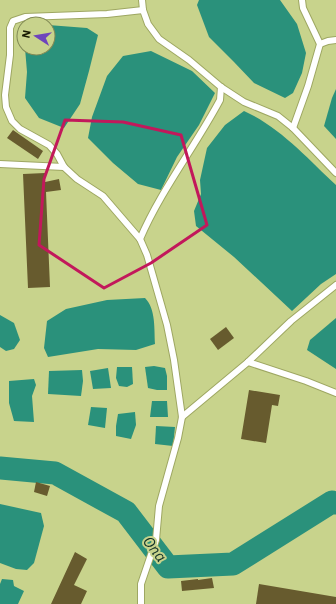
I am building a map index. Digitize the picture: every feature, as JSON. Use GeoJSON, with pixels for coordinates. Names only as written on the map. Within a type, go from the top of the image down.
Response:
{"type":"FeatureCollection","features":[{"type":"Feature","properties":{"kind":"lane"},"geometry":{"type":"LineString","coordinates":[[142,0],[143,10],[148,24],[159,39],[189,60],[221,87],[244,102],[278,116],[292,128],[336,173]]}},
{"type":"Feature","properties":{"kind":"lane"},"geometry":{"type":"LineString","coordinates":[[292,128],[308,86],[320,44],[303,8],[302,0]]}},
{"type":"Feature","properties":{"kind":"lane"},"geometry":{"type":"LineString","coordinates":[[141,604],[141,584],[156,540],[159,506],[178,438],[182,417],[174,360],[167,325],[147,255],[140,239],[103,196],[77,179],[64,167],[57,154],[49,145],[20,129],[12,121],[6,108],[6,95],[10,55],[10,28],[13,21],[25,17],[107,14],[143,10]]}},
{"type":"Feature","properties":{"kind":"lane"},"geometry":{"type":"LineString","coordinates":[[320,44],[336,40]]}},
{"type":"Feature","properties":{"kind":"lane"},"geometry":{"type":"LineString","coordinates":[[140,239],[159,202],[220,100],[221,87]]}},
{"type":"Feature","properties":{"kind":"lane"},"geometry":{"type":"LineString","coordinates":[[0,164],[64,167]]}},
{"type":"Feature","properties":{"kind":"lane"},"geometry":{"type":"LineString","coordinates":[[182,417],[248,362],[291,321],[336,286]]}},
{"type":"Feature","properties":{"kind":"lane"},"geometry":{"type":"LineString","coordinates":[[248,362],[306,381],[336,393]]}},
{"type":"Feature","properties":{"kind":"highlighted area"},"geometry":{"type":"Polygon","coordinates":[[[65,120],[123,122],[181,135],[207,225],[151,263],[104,288],[39,245],[44,179],[65,120]]]}},
{"type":"Feature","properties":{"kind":"water"},"geometry":{"type":"Polygon","coordinates":[[[199,0],[280,0],[297,24],[306,53],[302,73],[293,93],[285,98],[254,83],[209,37],[197,5],[199,0]]]}},
{"type":"Feature","properties":{"kind":"water"},"geometry":{"type":"Polygon","coordinates":[[[56,26],[87,28],[98,35],[80,104],[64,128],[39,118],[25,98],[27,72],[26,56],[56,56],[56,26]]]}},
{"type":"Feature","properties":{"kind":"water"},"geometry":{"type":"Polygon","coordinates":[[[151,51],[192,71],[215,93],[199,125],[177,157],[161,190],[138,184],[113,163],[88,138],[92,117],[107,76],[123,56],[151,51]]]}},
{"type":"Feature","properties":{"kind":"water"},"geometry":{"type":"Polygon","coordinates":[[[336,89],[336,139],[324,126],[336,89]]]}},
{"type":"Feature","properties":{"kind":"water"},"geometry":{"type":"Polygon","coordinates":[[[244,111],[270,126],[282,135],[336,185],[336,274],[321,284],[292,311],[234,257],[196,226],[194,211],[201,194],[200,180],[207,148],[225,125],[244,111]]]}},
{"type":"Feature","properties":{"kind":"water"},"geometry":{"type":"Polygon","coordinates":[[[145,298],[153,313],[155,344],[136,350],[98,349],[48,357],[44,348],[47,321],[66,309],[107,300],[145,298]]]}},
{"type":"Feature","properties":{"kind":"water"},"geometry":{"type":"Polygon","coordinates":[[[0,315],[14,323],[20,340],[14,349],[6,351],[0,347],[0,315]]]}},
{"type":"Feature","properties":{"kind":"water"},"geometry":{"type":"Polygon","coordinates":[[[336,318],[336,369],[307,350],[310,340],[336,318]]]}},
{"type":"Feature","properties":{"kind":"water"},"geometry":{"type":"Polygon","coordinates":[[[154,366],[165,368],[167,376],[167,390],[148,388],[145,367],[154,366]]]}},
{"type":"Feature","properties":{"kind":"water"},"geometry":{"type":"Polygon","coordinates":[[[117,367],[132,367],[133,384],[127,387],[119,386],[116,378],[117,367]]]}},
{"type":"Feature","properties":{"kind":"water"},"geometry":{"type":"Polygon","coordinates":[[[108,368],[111,388],[93,389],[90,371],[108,368]]]}},
{"type":"Feature","properties":{"kind":"water"},"geometry":{"type":"Polygon","coordinates":[[[82,370],[83,381],[81,396],[48,394],[49,371],[82,370]]]}},
{"type":"Feature","properties":{"kind":"water"},"geometry":{"type":"Polygon","coordinates":[[[34,379],[36,385],[32,396],[34,422],[14,421],[9,403],[9,381],[34,379]]]}},
{"type":"Feature","properties":{"kind":"water"},"geometry":{"type":"Polygon","coordinates":[[[152,401],[167,401],[168,417],[150,417],[152,401]]]}},
{"type":"Feature","properties":{"kind":"water"},"geometry":{"type":"Polygon","coordinates":[[[91,407],[107,408],[105,428],[88,425],[91,407]]]}},
{"type":"Feature","properties":{"kind":"water"},"geometry":{"type":"Polygon","coordinates":[[[135,412],[136,425],[131,439],[116,436],[118,414],[135,412]]]}},
{"type":"Feature","properties":{"kind":"water"},"geometry":{"type":"Polygon","coordinates":[[[156,426],[175,427],[173,446],[155,444],[156,426]]]}},
{"type":"Feature","properties":{"kind":"water"},"geometry":{"type":"Polygon","coordinates":[[[0,504],[41,513],[44,526],[34,563],[27,570],[16,569],[0,563],[0,504]]]}},
{"type":"Feature","properties":{"kind":"water"},"geometry":{"type":"Polygon","coordinates":[[[2,579],[13,580],[14,586],[24,591],[18,604],[0,604],[0,584],[2,579]]]}},
{"type":"Feature","properties":{"kind":"building"},"geometry":{"type":"Polygon","coordinates":[[[13,130],[43,151],[38,159],[7,138],[13,130]]]}},
{"type":"Feature","properties":{"kind":"building"},"geometry":{"type":"Polygon","coordinates":[[[45,173],[45,182],[59,179],[61,190],[46,192],[50,287],[28,288],[23,174],[45,173]]]}},
{"type":"Feature","properties":{"kind":"building"},"geometry":{"type":"Polygon","coordinates":[[[226,327],[234,338],[218,350],[210,339],[226,327]]]}},
{"type":"Feature","properties":{"kind":"building"},"geometry":{"type":"Polygon","coordinates":[[[249,390],[280,395],[278,406],[272,405],[266,443],[241,439],[249,390]]]}},
{"type":"Feature","properties":{"kind":"building"},"geometry":{"type":"Polygon","coordinates":[[[36,482],[50,486],[47,496],[34,492],[36,482]]]}},
{"type":"Feature","properties":{"kind":"building"},"geometry":{"type":"Polygon","coordinates":[[[75,552],[87,559],[74,585],[87,591],[81,604],[51,604],[75,552]]]}},
{"type":"Feature","properties":{"kind":"building"},"geometry":{"type":"Polygon","coordinates":[[[212,578],[214,588],[182,591],[181,581],[212,578]]]}},
{"type":"Feature","properties":{"kind":"building"},"geometry":{"type":"Polygon","coordinates":[[[259,584],[336,597],[336,604],[256,604],[259,584]]]}},
{"type":"Feature","properties":{"kind":"waterway","name":"Ona"},"geometry":{"type":"LineString","coordinates":[[0,468],[55,473],[126,512],[168,567],[233,564],[332,502],[336,503]]}}]}
